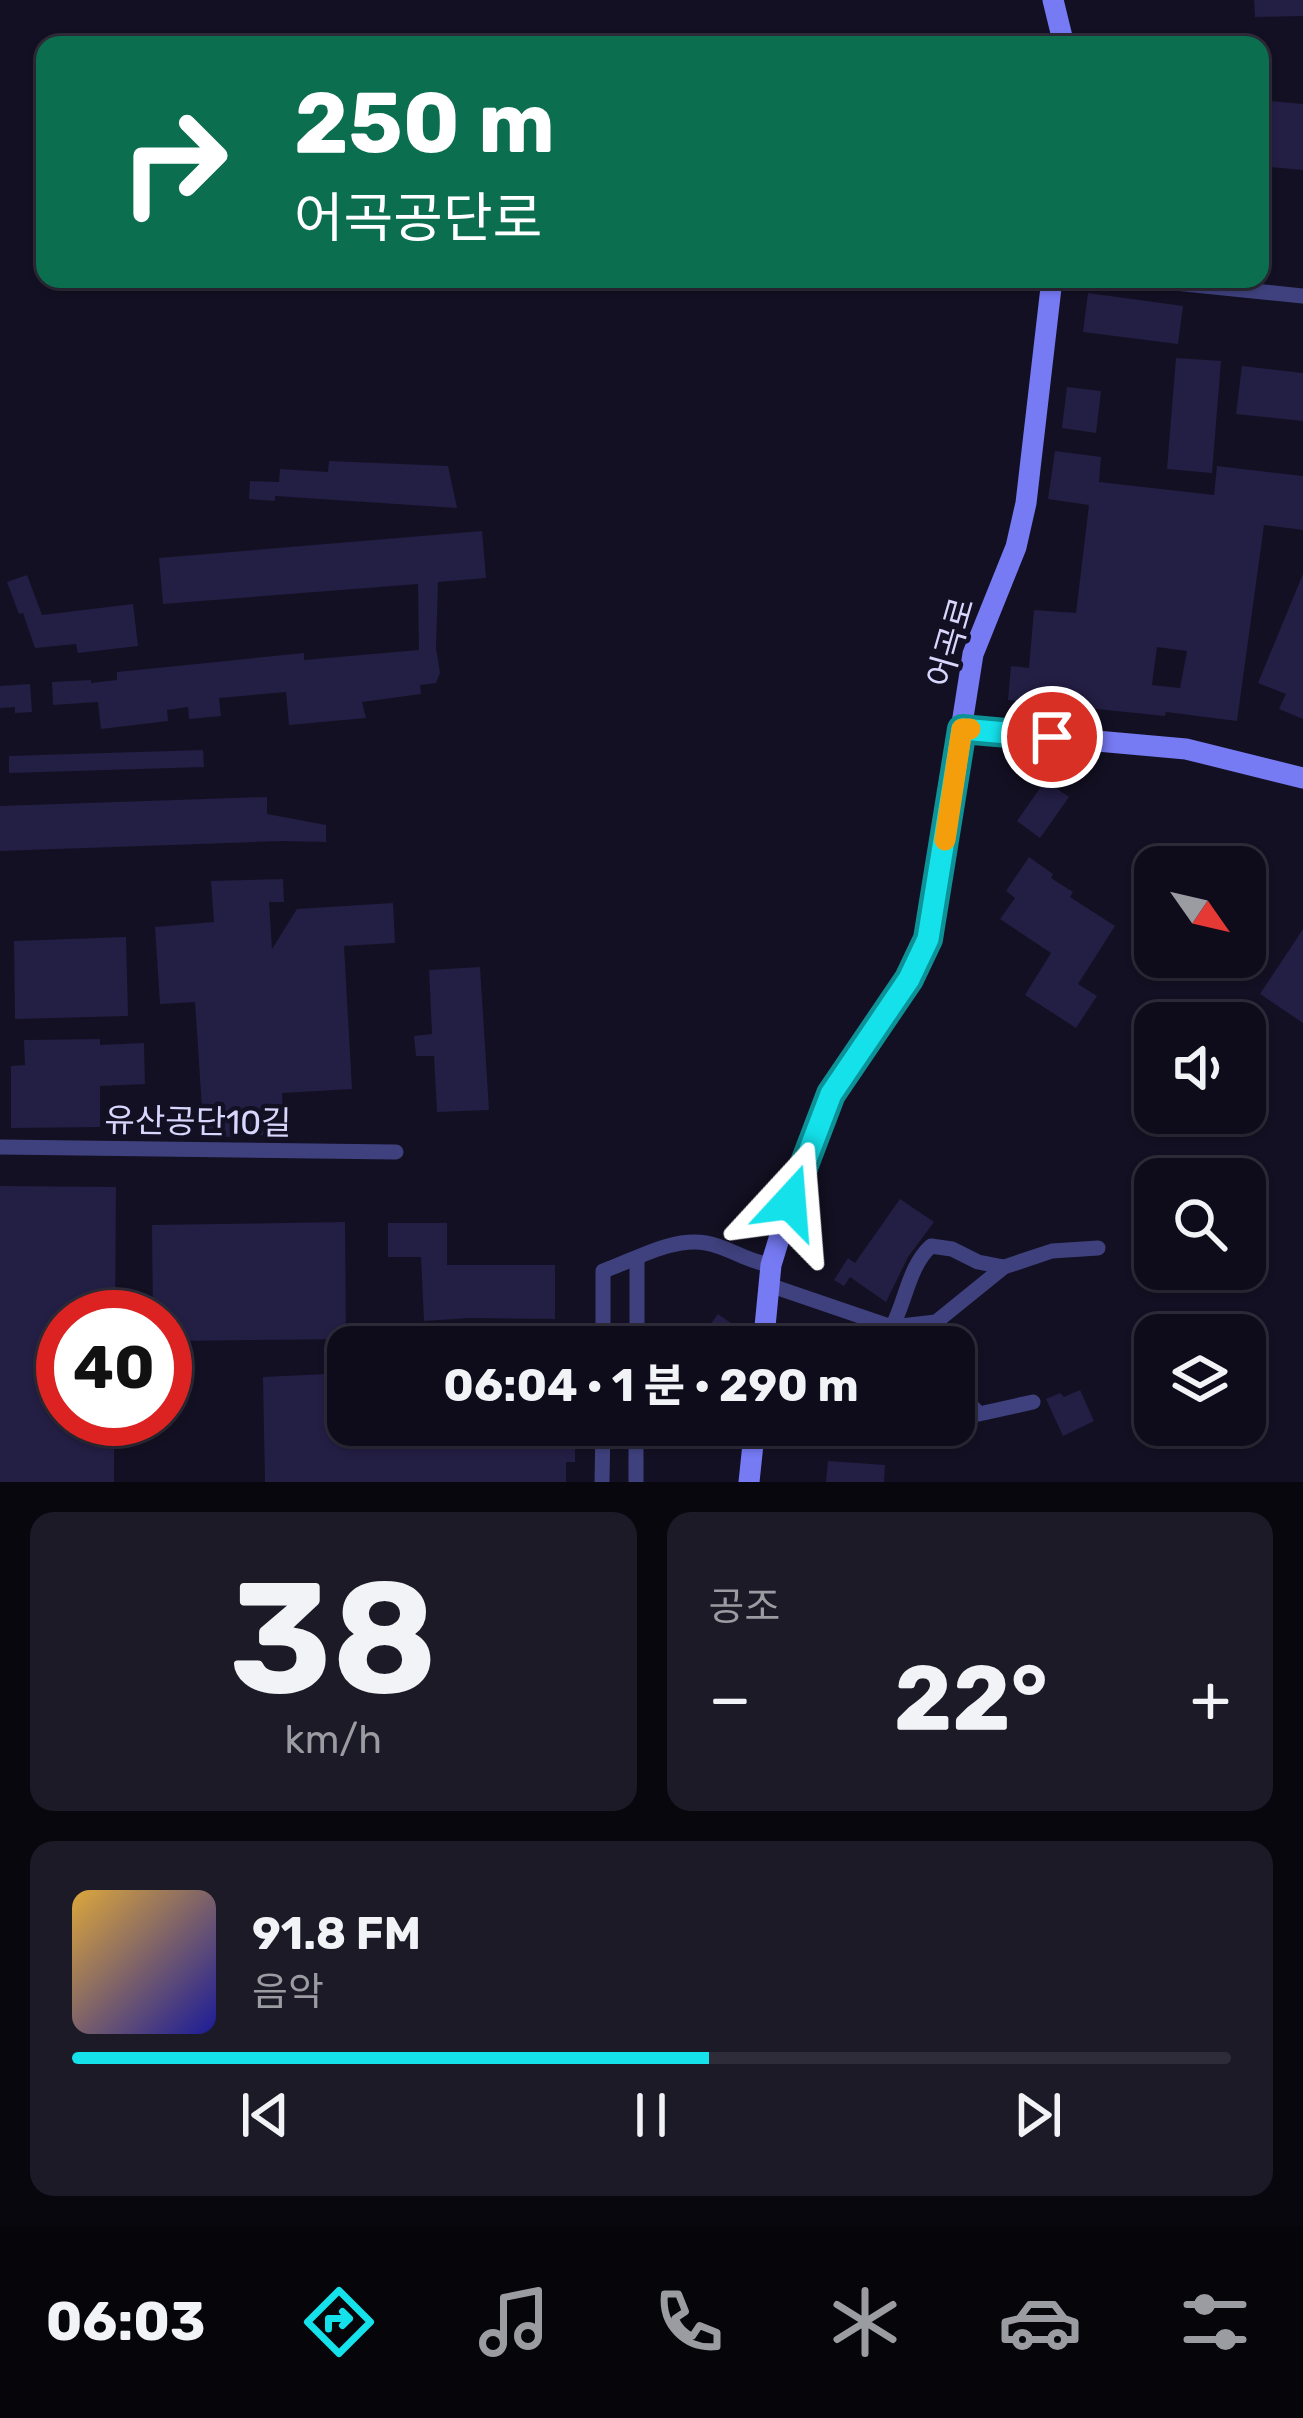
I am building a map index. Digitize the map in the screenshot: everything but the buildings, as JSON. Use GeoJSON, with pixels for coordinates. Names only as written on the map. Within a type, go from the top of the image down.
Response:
{"type":"FeatureCollection","features":[{"type":"Feature","properties":{"kind":"street"},"geometry":{"type":"LineString","coordinates":[[1053,0],[1062,36]]}},
{"type":"Feature","properties":{"kind":"street","name":"어곡로"},"geometry":{"type":"LineString","coordinates":[[765,1326],[770,1275],[800,1170],[831,1094],[909,979],[928,939],[973,655],[1016,547],[1026,503],[1051,288]]}},
{"type":"Feature","properties":{"kind":"street"},"geometry":{"type":"LineString","coordinates":[[1224,288],[1303,296]]}},
{"type":"Feature","properties":{"kind":"street"},"geometry":{"type":"LineString","coordinates":[[962,729],[1186,749],[1303,778]]}},
{"type":"Feature","properties":{"kind":"street","name":"유산공단10길"},"geometry":{"type":"LineString","coordinates":[[0,1147],[396,1152]]}},
{"type":"Feature","properties":{"kind":"street"},"geometry":{"type":"LineString","coordinates":[[603,1326],[603,1271],[691,1241],[709,1243],[770,1275],[890,1326]]}},
{"type":"Feature","properties":{"kind":"street"},"geometry":{"type":"LineString","coordinates":[[893,1326],[915,1267],[932,1246],[1004,1267]]}},
{"type":"Feature","properties":{"kind":"street"},"geometry":{"type":"LineString","coordinates":[[901,1326],[936,1322],[1004,1267],[1052,1251],[1098,1248]]}},
{"type":"Feature","properties":{"kind":"street"},"geometry":{"type":"LineString","coordinates":[[637,1326],[638,1258]]}},
{"type":"Feature","properties":{"kind":"street"},"geometry":{"type":"LineString","coordinates":[[936,1322],[939,1326]]}},
{"type":"Feature","properties":{"kind":"street"},"geometry":{"type":"LineString","coordinates":[[975,1410],[979,1414],[1033,1402]]}},
{"type":"Feature","properties":{"kind":"street"},"geometry":{"type":"LineString","coordinates":[[602,1482],[603,1446]]}},
{"type":"Feature","properties":{"kind":"street"},"geometry":{"type":"LineString","coordinates":[[636,1446],[636,1482]]}},
{"type":"Feature","properties":{"kind":"street"},"geometry":{"type":"LineString","coordinates":[[749,1482],[753,1446]]}},
{"type":"Feature","properties":{"kind":"slow traffic"},"geometry":{"type":"LineString","coordinates":[[945,840],[962,729],[970,729]]}},
{"type":"Feature","properties":{"kind":"route"},"geometry":{"type":"LineString","coordinates":[[790,1202],[831,1094],[909,979],[928,939],[962,729],[1052,737]]}}]}
